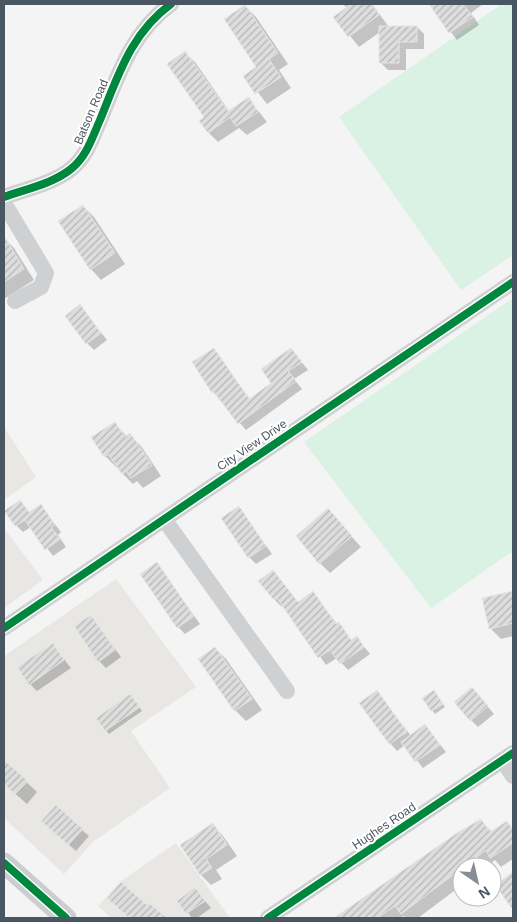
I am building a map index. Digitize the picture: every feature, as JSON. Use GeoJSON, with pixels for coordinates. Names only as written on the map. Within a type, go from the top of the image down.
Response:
{"type":"FeatureCollection","features":[{"type":"Feature","properties":{"kind":"main road"},"geometry":{"type":"LineString","coordinates":[[4,863],[66,918]]}},
{"type":"Feature","properties":{"kind":"street","name":"Batson Road"},"geometry":{"type":"LineString","coordinates":[[4,197],[52,180],[71,168],[86,154],[130,49],[143,29],[171,4]]}},
{"type":"Feature","properties":{"kind":"street"},"geometry":{"type":"LineString","coordinates":[[4,203],[46,273],[41,287],[15,301]]}},
{"type":"Feature","properties":{"kind":"street","name":"City View Drive"},"geometry":{"type":"LineString","coordinates":[[4,628],[513,282]]}},
{"type":"Feature","properties":{"kind":"street"},"geometry":{"type":"LineString","coordinates":[[164,518],[286,690]]}},
{"type":"Feature","properties":{"kind":"street"},"geometry":{"type":"LineString","coordinates":[[508,757],[513,776]]}},
{"type":"Feature","properties":{"kind":"street","name":"Hughes Road"},"geometry":{"type":"LineString","coordinates":[[268,918],[508,757]]}},
{"type":"Feature","properties":{"kind":"shaded area"},"geometry":{"type":"Polygon","coordinates":[[[4,427],[36,477],[4,500],[4,427]]]}},
{"type":"Feature","properties":{"kind":"shaded area"},"geometry":{"type":"Polygon","coordinates":[[[4,528],[43,580],[4,608],[4,528]]]}},
{"type":"Feature","properties":{"kind":"shaded area"},"geometry":{"type":"Polygon","coordinates":[[[116,579],[196,687],[131,731],[170,788],[93,842],[64,874],[4,818],[4,656],[116,579]]]}},
{"type":"Feature","properties":{"kind":"shaded area"},"geometry":{"type":"Polygon","coordinates":[[[176,843],[230,918],[111,918],[98,906],[121,881],[176,843]]]}},
{"type":"Feature","properties":{"kind":"green space"},"geometry":{"type":"Polygon","coordinates":[[[502,4],[513,4],[513,255],[461,290],[339,117],[502,4]]]}},
{"type":"Feature","properties":{"kind":"green space"},"geometry":{"type":"Polygon","coordinates":[[[513,298],[513,551],[431,608],[304,442],[513,298]]]}},
{"type":"Feature","properties":{"kind":"building"},"geometry":{"type":"Polygon","coordinates":[[[351,4],[371,4],[379,15],[348,37],[333,17],[351,4]]]}},
{"type":"Feature","properties":{"kind":"building"},"geometry":{"type":"Polygon","coordinates":[[[429,4],[463,4],[473,17],[449,33],[429,4]]]}},
{"type":"Feature","properties":{"kind":"building"},"geometry":{"type":"Polygon","coordinates":[[[245,5],[278,53],[269,59],[281,77],[255,94],[243,76],[256,67],[224,19],[245,5]]]}},
{"type":"Feature","properties":{"kind":"building"},"geometry":{"type":"Polygon","coordinates":[[[379,26],[417,26],[417,42],[399,42],[399,63],[379,63],[379,26]]]}},
{"type":"Feature","properties":{"kind":"building"},"geometry":{"type":"Polygon","coordinates":[[[185,51],[228,111],[249,97],[258,112],[236,126],[230,117],[208,133],[199,121],[204,117],[167,64],[185,51]]]}},
{"type":"Feature","properties":{"kind":"building"},"geometry":{"type":"Polygon","coordinates":[[[83,205],[115,253],[90,270],[58,221],[83,205]]]}},
{"type":"Feature","properties":{"kind":"building"},"geometry":{"type":"Polygon","coordinates":[[[4,236],[24,269],[4,282],[4,236]]]}},
{"type":"Feature","properties":{"kind":"building"},"geometry":{"type":"Polygon","coordinates":[[[80,304],[101,333],[86,344],[65,316],[80,304]]]}},
{"type":"Feature","properties":{"kind":"building"},"geometry":{"type":"Polygon","coordinates":[[[214,348],[249,399],[271,383],[261,369],[291,348],[302,362],[288,371],[296,381],[238,424],[214,392],[212,393],[192,362],[214,348]]]}},
{"type":"Feature","properties":{"kind":"building"},"geometry":{"type":"Polygon","coordinates":[[[115,422],[125,437],[130,433],[152,465],[131,478],[126,471],[122,474],[108,454],[104,457],[91,437],[115,422]]]}},
{"type":"Feature","properties":{"kind":"building"},"geometry":{"type":"Polygon","coordinates":[[[20,500],[29,512],[41,504],[55,525],[51,527],[60,539],[45,550],[25,520],[15,526],[4,511],[20,500]]]}},
{"type":"Feature","properties":{"kind":"building"},"geometry":{"type":"Polygon","coordinates":[[[239,506],[266,546],[248,558],[221,518],[239,506]]]}},
{"type":"Feature","properties":{"kind":"building"},"geometry":{"type":"Polygon","coordinates":[[[328,508],[352,536],[319,564],[296,536],[328,508]]]}},
{"type":"Feature","properties":{"kind":"building"},"geometry":{"type":"Polygon","coordinates":[[[157,562],[194,616],[177,628],[140,574],[157,562]]]}},
{"type":"Feature","properties":{"kind":"building"},"geometry":{"type":"Polygon","coordinates":[[[273,570],[298,602],[313,591],[336,624],[339,622],[351,640],[357,636],[364,647],[340,664],[330,650],[318,658],[277,598],[274,600],[258,581],[273,570]]]}},
{"type":"Feature","properties":{"kind":"building"},"geometry":{"type":"Polygon","coordinates":[[[513,591],[513,623],[489,629],[482,598],[513,591]]]}},
{"type":"Feature","properties":{"kind":"building"},"geometry":{"type":"Polygon","coordinates":[[[91,615],[115,650],[98,662],[74,626],[91,615]]]}},
{"type":"Feature","properties":{"kind":"building"},"geometry":{"type":"Polygon","coordinates":[[[53,643],[64,660],[29,685],[17,667],[53,643]]]}},
{"type":"Feature","properties":{"kind":"building"},"geometry":{"type":"Polygon","coordinates":[[[215,647],[252,699],[234,711],[198,659],[215,647]]]}},
{"type":"Feature","properties":{"kind":"building"},"geometry":{"type":"Polygon","coordinates":[[[472,687],[488,706],[470,721],[454,702],[472,687]]]}},
{"type":"Feature","properties":{"kind":"building"},"geometry":{"type":"Polygon","coordinates":[[[377,690],[407,732],[389,744],[359,703],[377,690]]]}},
{"type":"Feature","properties":{"kind":"building"},"geometry":{"type":"Polygon","coordinates":[[[434,690],[443,704],[431,711],[422,698],[434,690]]]}},
{"type":"Feature","properties":{"kind":"building"},"geometry":{"type":"Polygon","coordinates":[[[130,694],[140,707],[105,731],[96,718],[130,694]]]}},
{"type":"Feature","properties":{"kind":"building"},"geometry":{"type":"Polygon","coordinates":[[[425,724],[440,745],[415,762],[401,742],[425,724]]]}},
{"type":"Feature","properties":{"kind":"building"},"geometry":{"type":"Polygon","coordinates":[[[4,760],[28,781],[15,794],[4,784],[4,760]]]}},
{"type":"Feature","properties":{"kind":"building"},"geometry":{"type":"Polygon","coordinates":[[[56,805],[83,829],[68,845],[41,821],[56,805]]]}},
{"type":"Feature","properties":{"kind":"building"},"geometry":{"type":"Polygon","coordinates":[[[481,819],[490,832],[507,821],[513,830],[513,843],[492,857],[490,857],[486,850],[477,857],[452,857],[452,876],[401,914],[395,906],[377,918],[334,918],[457,833],[481,819]]]}},
{"type":"Feature","properties":{"kind":"building"},"geometry":{"type":"Polygon","coordinates":[[[213,823],[227,845],[206,859],[212,868],[200,875],[180,845],[213,823]]]}},
{"type":"Feature","properties":{"kind":"building"},"geometry":{"type":"Polygon","coordinates":[[[513,872],[513,910],[502,895],[502,880],[513,872]]]}},
{"type":"Feature","properties":{"kind":"building"},"geometry":{"type":"Polygon","coordinates":[[[121,882],[147,905],[149,903],[167,918],[129,918],[107,898],[121,882]]]}},
{"type":"Feature","properties":{"kind":"building"},"geometry":{"type":"Polygon","coordinates":[[[195,887],[205,901],[186,914],[177,901],[195,887]]]}},
{"type":"Feature","properties":{"kind":"cycle path"},"geometry":{"type":"LineString","coordinates":[[4,197],[56,179],[77,164],[88,146],[127,56],[146,28],[171,4]]}},
{"type":"Feature","properties":{"kind":"cycle path"},"geometry":{"type":"LineString","coordinates":[[4,628],[513,282]]}},
{"type":"Feature","properties":{"kind":"cycle path"},"geometry":{"type":"LineString","coordinates":[[268,918],[513,753]]}},
{"type":"Feature","properties":{"kind":"cycle path"},"geometry":{"type":"LineString","coordinates":[[4,863],[66,918]]}}]}
